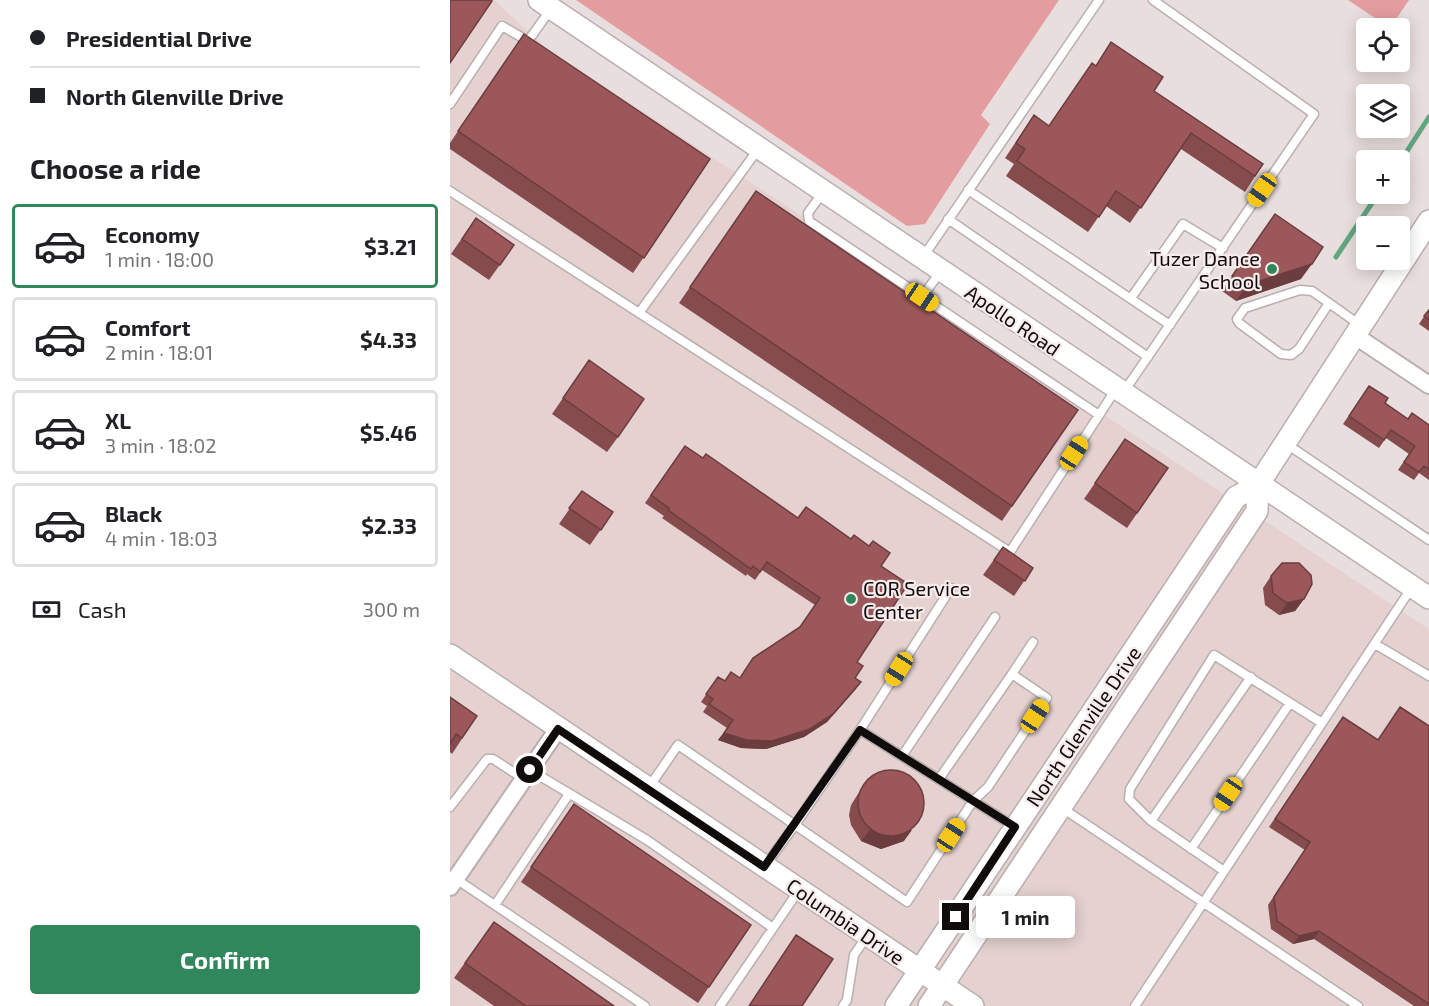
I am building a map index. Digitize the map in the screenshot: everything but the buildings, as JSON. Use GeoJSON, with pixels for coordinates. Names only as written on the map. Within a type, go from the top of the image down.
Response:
{"type":"FeatureCollection","features":[{"type":"Feature","properties":{"kind":"street","name":"Apollo Road"},"geometry":{"type":"LineString","coordinates":[[545,4],[1421,593]]}},
{"type":"Feature","properties":{"kind":"street","name":"North Glenville Drive"},"geometry":{"type":"LineString","coordinates":[[896,1006],[1236,497],[1258,485],[1358,330],[1426,231]]}},
{"type":"Feature","properties":{"kind":"street"},"geometry":{"type":"LineString","coordinates":[[1358,330],[1429,385]]}},
{"type":"Feature","properties":{"kind":"street","name":"North Glenville Drive"},"geometry":{"type":"LineString","coordinates":[[929,1006],[1130,706],[1257,511],[1258,485]]}},
{"type":"Feature","properties":{"kind":"street","name":"Columbia Drive"},"geometry":{"type":"LineString","coordinates":[[450,655],[973,1006]]}},
{"type":"Feature","properties":{"kind":"street"},"geometry":{"type":"LineString","coordinates":[[1106,690],[1130,706]]}},
{"type":"Feature","properties":{"kind":"street"},"geometry":{"type":"LineString","coordinates":[[453,883],[558,729]]}},
{"type":"Feature","properties":{"kind":"lane"},"geometry":{"type":"LineString","coordinates":[[922,258],[1099,0]]}},
{"type":"Feature","properties":{"kind":"lane"},"geometry":{"type":"LineString","coordinates":[[450,191],[1010,552],[1099,415],[1148,357],[1314,114],[1153,0]]}},
{"type":"Feature","properties":{"kind":"lane"},"geometry":{"type":"LineString","coordinates":[[450,104],[502,26],[528,41],[545,4]]}},
{"type":"Feature","properties":{"kind":"lane"},"geometry":{"type":"LineString","coordinates":[[639,313],[759,148]]}},
{"type":"Feature","properties":{"kind":"lane"},"geometry":{"type":"LineString","coordinates":[[968,190],[1170,325]]}},
{"type":"Feature","properties":{"kind":"lane"},"geometry":{"type":"LineString","coordinates":[[823,191],[808,213],[809,221],[1099,415]]}},
{"type":"Feature","properties":{"kind":"lane"},"geometry":{"type":"LineString","coordinates":[[948,219],[1148,357]]}},
{"type":"Feature","properties":{"kind":"lane"},"geometry":{"type":"LineString","coordinates":[[1131,298],[1183,224],[1222,248]]}},
{"type":"Feature","properties":{"kind":"lane"},"geometry":{"type":"LineString","coordinates":[[922,297],[941,271]]}},
{"type":"Feature","properties":{"kind":"lane"},"geometry":{"type":"LineString","coordinates":[[1329,303],[1299,349],[1291,355],[1281,354],[1243,328],[1237,319],[1245,308],[1300,290],[1312,291],[1329,303],[1358,330]]}},
{"type":"Feature","properties":{"kind":"lane"},"geometry":{"type":"LineString","coordinates":[[1285,443],[1429,540]]}},
{"type":"Feature","properties":{"kind":"lane"},"geometry":{"type":"LineString","coordinates":[[764,867],[860,730],[951,588]]}},
{"type":"Feature","properties":{"kind":"lane"},"geometry":{"type":"LineString","coordinates":[[1134,1006],[1375,644],[1421,593]]}},
{"type":"Feature","properties":{"kind":"lane"},"geometry":{"type":"LineString","coordinates":[[902,756],[995,618]]}},
{"type":"Feature","properties":{"kind":"lane"},"geometry":{"type":"LineString","coordinates":[[939,779],[1033,642]]}},
{"type":"Feature","properties":{"kind":"lane"},"geometry":{"type":"LineString","coordinates":[[1375,644],[1429,676]]}},
{"type":"Feature","properties":{"kind":"lane"},"geometry":{"type":"LineString","coordinates":[[1224,872],[1151,821],[1129,799],[1130,789],[1214,655],[1322,723]]}},
{"type":"Feature","properties":{"kind":"lane"},"geometry":{"type":"LineString","coordinates":[[648,789],[678,746],[907,903],[973,801],[988,787],[1047,698],[1012,674]]}},
{"type":"Feature","properties":{"kind":"lane"},"geometry":{"type":"LineString","coordinates":[[1151,821],[1251,677]]}},
{"type":"Feature","properties":{"kind":"lane"},"geometry":{"type":"LineString","coordinates":[[1191,849],[1290,703]]}},
{"type":"Feature","properties":{"kind":"lane"},"geometry":{"type":"LineString","coordinates":[[860,730],[1015,827]]}},
{"type":"Feature","properties":{"kind":"lane"},"geometry":{"type":"LineString","coordinates":[[450,807],[487,759],[493,759],[569,794],[647,840],[773,928]]}},
{"type":"Feature","properties":{"kind":"lane"},"geometry":{"type":"LineString","coordinates":[[495,905],[569,794]]}},
{"type":"Feature","properties":{"kind":"lane"},"geometry":{"type":"LineString","coordinates":[[1062,808],[1358,1006]]}},
{"type":"Feature","properties":{"kind":"lane"},"geometry":{"type":"LineString","coordinates":[[453,883],[495,905],[645,1006]]}},
{"type":"Feature","properties":{"kind":"lane"},"geometry":{"type":"LineString","coordinates":[[720,1006],[799,890]]}},
{"type":"Feature","properties":{"kind":"lane"},"geometry":{"type":"LineString","coordinates":[[843,1006],[847,1000],[854,955],[867,936]]}},
{"type":"Feature","properties":{"kind":"shaded area"},"geometry":{"type":"Polygon","coordinates":[[[450,0],[494,0],[545,47],[1429,629],[1429,1006],[450,1006],[450,0]]]}},
{"type":"Feature","properties":{"kind":"shaded area"},"geometry":{"type":"Polygon","coordinates":[[[576,0],[1059,0],[981,115],[990,124],[925,224],[907,226],[576,0]]]}},
{"type":"Feature","properties":{"kind":"shaded area"},"geometry":{"type":"Polygon","coordinates":[[[1348,0],[1409,0],[1397,18],[1375,18],[1348,0]]]}},
{"type":"Feature","properties":{"kind":"waterway"},"geometry":{"type":"LineString","coordinates":[[1408,150],[1429,117]]}},
{"type":"Feature","properties":{"kind":"waterway"},"geometry":{"type":"LineString","coordinates":[[1336,257],[1371,204]]}},
{"type":"Feature","properties":{"kind":"place","name":"Tuzer Dance School"},"geometry":{"type":"Point","coordinates":[1272,269]}},
{"type":"Feature","properties":{"kind":"place","name":"COR Service Center"},"geometry":{"type":"Point","coordinates":[851,599]}},
{"type":"Feature","properties":{"kind":"route"},"geometry":{"type":"LineString","coordinates":[[530,770],[558,729],[764,867],[860,730],[1015,827],[956,917]]}}]}
